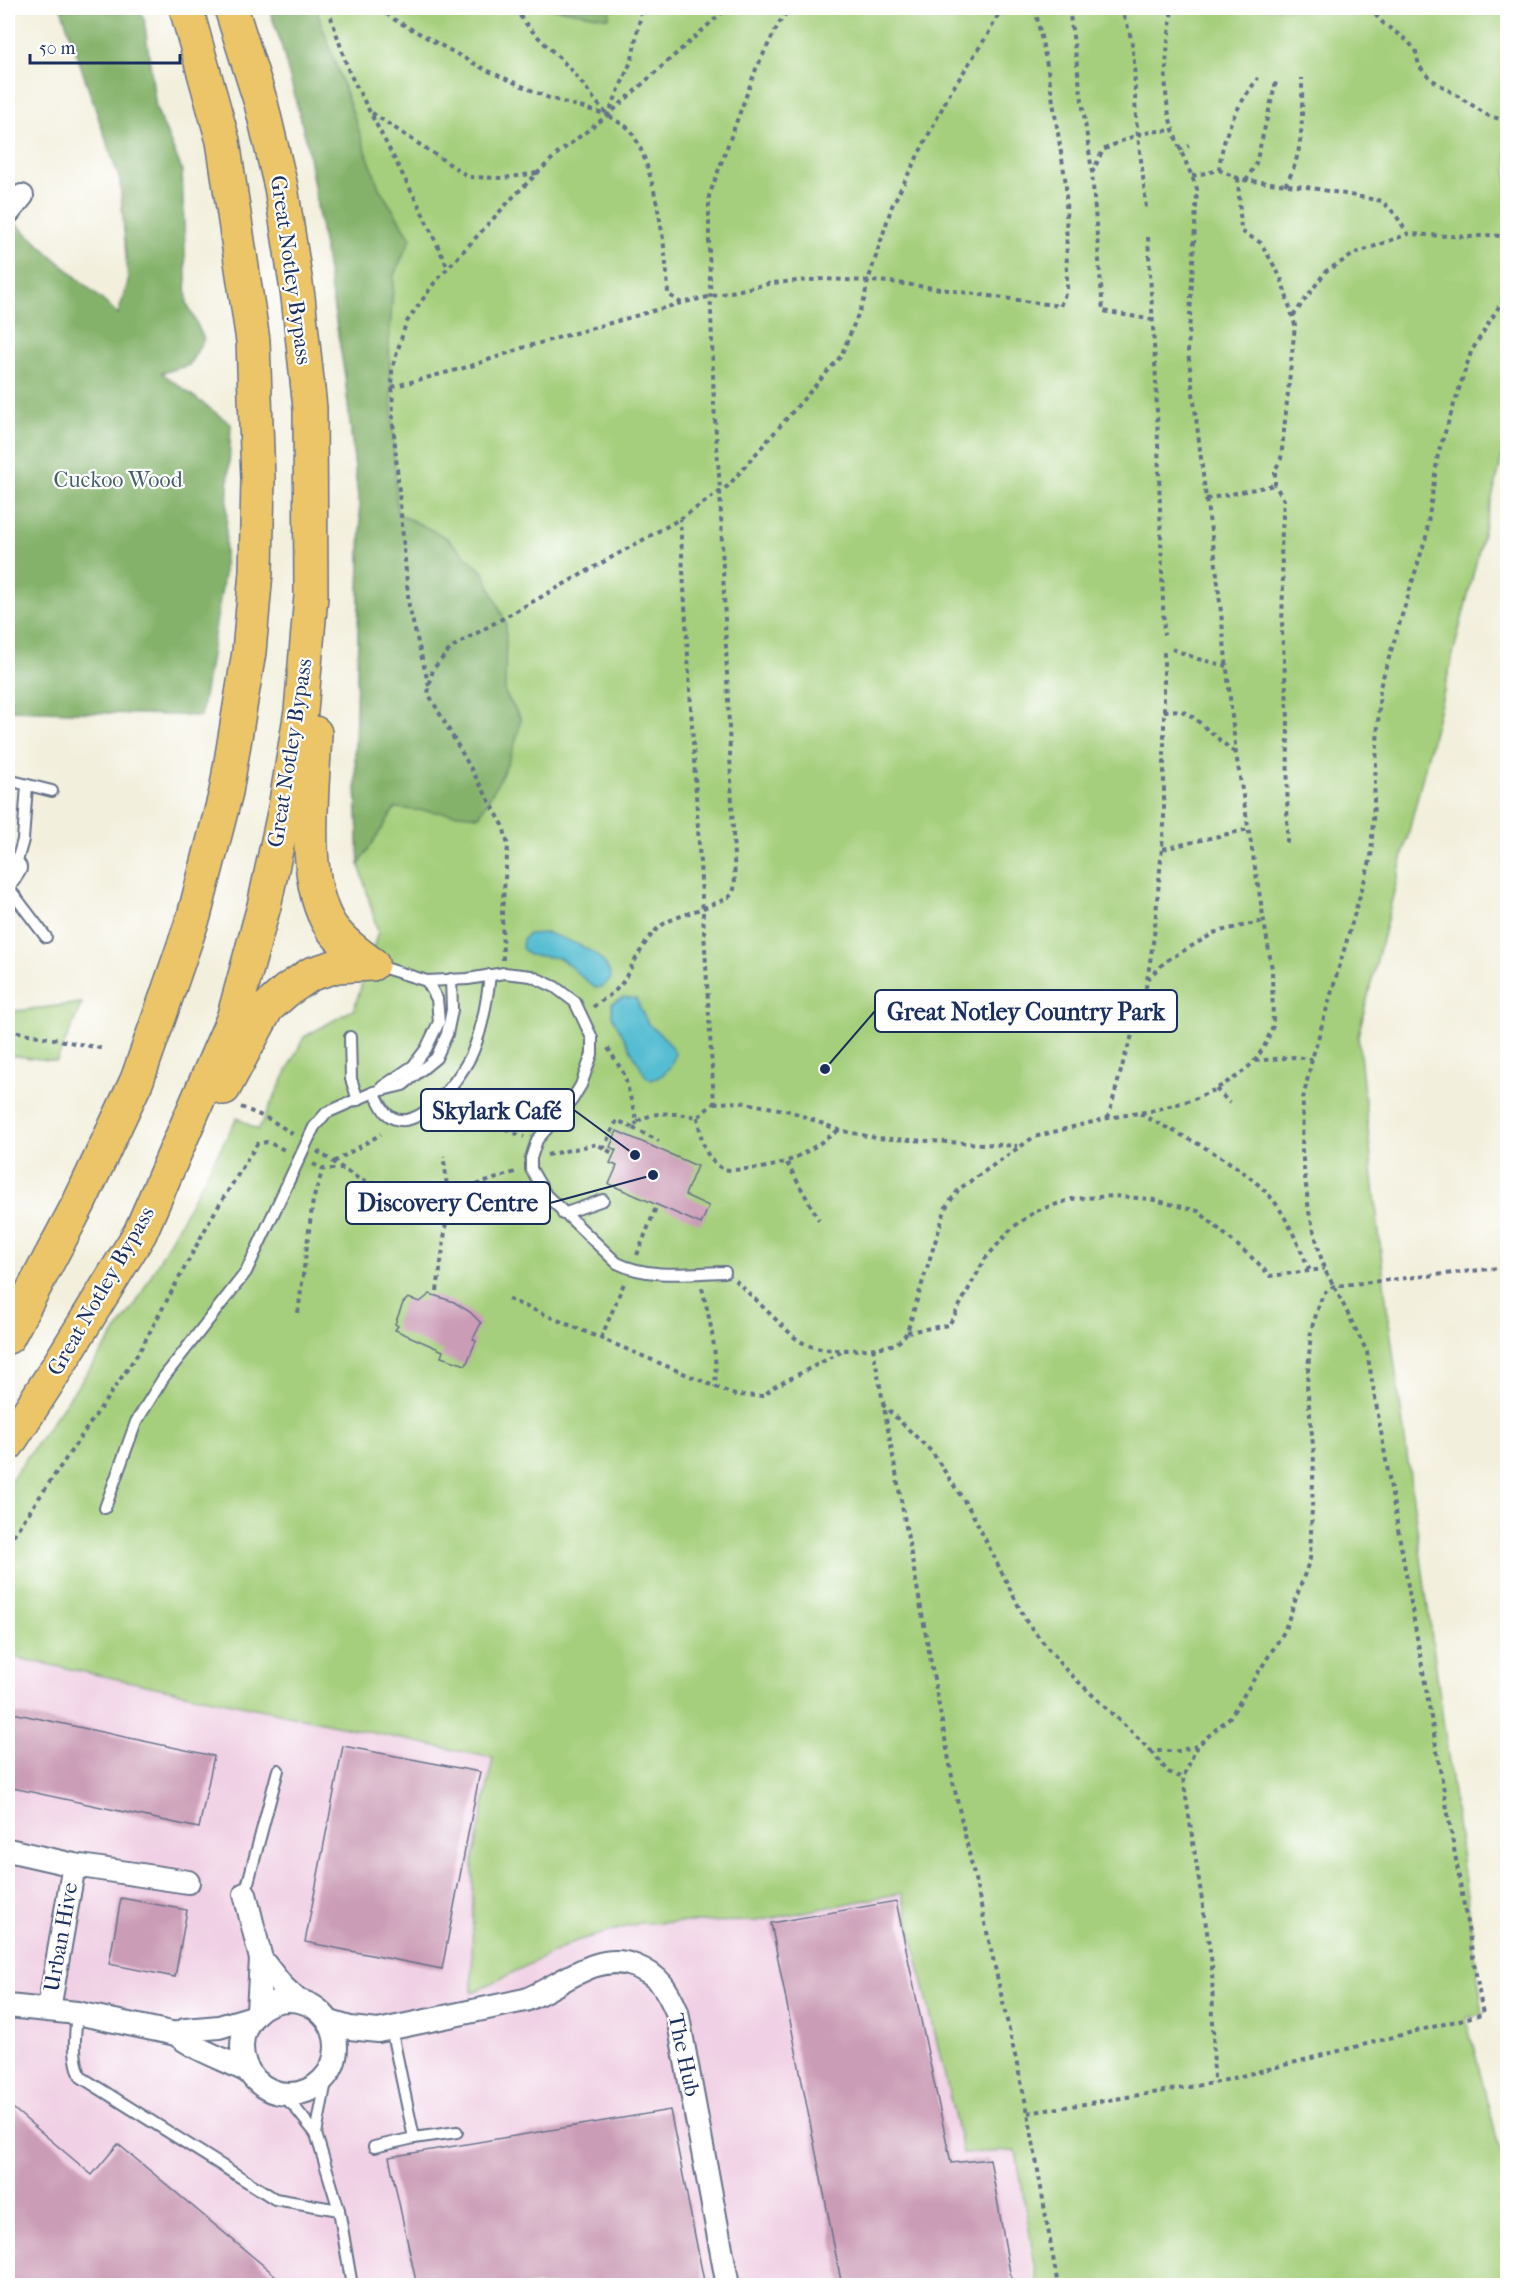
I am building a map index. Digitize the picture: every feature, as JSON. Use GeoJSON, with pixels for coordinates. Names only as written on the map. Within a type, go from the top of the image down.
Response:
{"type":"FeatureCollection","features":[{"type":"Feature","properties":{"kind":"highway","name":"Great Notley Bypass"},"geometry":{"type":"LineString","coordinates":[[8,1337],[79,1203],[136,1080],[161,1012],[194,916],[226,792],[249,652],[256,572],[258,479],[253,341],[223,141],[186,8]]}},
{"type":"Feature","properties":{"kind":"highway","name":"Great Notley Bypass"},"geometry":{"type":"LineString","coordinates":[[8,1444],[140,1233],[233,1019],[264,906],[285,808],[301,711],[311,596],[310,408],[297,297],[276,166],[261,103],[231,8]]}},
{"type":"Feature","properties":{"kind":"highway"},"geometry":{"type":"LineString","coordinates":[[311,596],[315,709],[311,853],[316,894],[330,925],[341,940],[372,964]]}},
{"type":"Feature","properties":{"kind":"highway"},"geometry":{"type":"LineString","coordinates":[[140,1233],[267,1008],[285,991],[311,974],[337,966],[372,964]]}},
{"type":"Feature","properties":{"kind":"street","name":"Urban Hive"},"geometry":{"type":"LineString","coordinates":[[8,1850],[74,1865],[188,1882]]}},
{"type":"Feature","properties":{"kind":"street","name":"Urban Hive"},"geometry":{"type":"LineString","coordinates":[[49,2009],[74,1865]]}},
{"type":"Feature","properties":{"kind":"street"},"geometry":{"type":"LineString","coordinates":[[245,1894],[261,1959],[256,2014],[245,2029],[242,2044],[243,2058],[249,2072]]}},
{"type":"Feature","properties":{"kind":"street"},"geometry":{"type":"LineString","coordinates":[[261,1959],[282,1986],[297,2000]]}},
{"type":"Feature","properties":{"kind":"street","name":"The Hub"},"geometry":{"type":"LineString","coordinates":[[330,2022],[350,2028],[385,2029],[525,2001],[588,1968],[615,1960],[632,1964],[660,1980],[677,2012],[728,2286]]}},
{"type":"Feature","properties":{"kind":"street"},"geometry":{"type":"LineString","coordinates":[[8,2006],[77,2013],[176,2034],[189,2044],[226,2059],[249,2072],[267,2089],[278,2093],[305,2092],[321,2083],[330,2071],[336,2043],[330,2022],[321,2012],[310,2004],[297,2000],[277,2001],[256,2014],[219,2026],[185,2030],[176,2034]]}},
{"type":"Feature","properties":{"kind":"street","name":"The Hub"},"geometry":{"type":"LineString","coordinates":[[330,2071],[359,2043],[385,2029]]}},
{"type":"Feature","properties":{"kind":"lane"},"geometry":{"type":"LineString","coordinates":[[8,780],[52,791]]}},
{"type":"Feature","properties":{"kind":"lane"},"geometry":{"type":"LineString","coordinates":[[27,785],[23,840],[10,878],[46,937]]}},
{"type":"Feature","properties":{"kind":"lane"},"geometry":{"type":"LineString","coordinates":[[372,964],[427,981],[504,973],[531,976],[555,987],[575,1002],[592,1038],[592,1054],[581,1085],[572,1100],[537,1140],[531,1158],[531,1169],[546,1195],[563,1214],[617,1263],[630,1270],[669,1274],[725,1272]]}},
{"type":"Feature","properties":{"kind":"lane"},"geometry":{"type":"LineString","coordinates":[[375,1092],[387,1114],[400,1119],[411,1119],[442,1098],[456,1081],[472,1054],[481,1031],[490,975]]}},
{"type":"Feature","properties":{"kind":"lane"},"geometry":{"type":"LineString","coordinates":[[375,1092],[403,1085],[436,1058],[447,1034],[452,1010],[451,979]]}},
{"type":"Feature","properties":{"kind":"lane"},"geometry":{"type":"LineString","coordinates":[[105,1508],[136,1422],[164,1377],[246,1272],[314,1127],[326,1113],[375,1092],[412,1066],[426,1049],[439,1022],[437,999],[427,981]]}},
{"type":"Feature","properties":{"kind":"lane"},"geometry":{"type":"LineString","coordinates":[[350,1037],[351,1079],[358,1100]]}},
{"type":"Feature","properties":{"kind":"lane"},"geometry":{"type":"LineString","coordinates":[[563,1214],[603,1200]]}},
{"type":"Feature","properties":{"kind":"lane"},"geometry":{"type":"LineString","coordinates":[[245,1894],[278,1770]]}},
{"type":"Feature","properties":{"kind":"lane"},"geometry":{"type":"LineString","coordinates":[[77,2013],[74,2051],[81,2077],[275,2199],[339,2210]]}},
{"type":"Feature","properties":{"kind":"lane"},"geometry":{"type":"LineString","coordinates":[[385,2029],[414,2138]]}},
{"type":"Feature","properties":{"kind":"lane"},"geometry":{"type":"LineString","coordinates":[[316,2134],[321,2099],[330,2071]]}},
{"type":"Feature","properties":{"kind":"lane"},"geometry":{"type":"LineString","coordinates":[[278,2093],[292,2105],[316,2134],[339,2210],[352,2286]]}},
{"type":"Feature","properties":{"kind":"lane"},"geometry":{"type":"LineString","coordinates":[[374,2147],[414,2138],[457,2133]]}},
{"type":"Feature","properties":{"kind":"path"},"geometry":{"type":"LineString","coordinates":[[328,8],[350,72],[448,268]]}},
{"type":"Feature","properties":{"kind":"path"},"geometry":{"type":"LineString","coordinates":[[379,8],[396,20],[484,69],[549,98],[608,115]]}},
{"type":"Feature","properties":{"kind":"path"},"geometry":{"type":"LineString","coordinates":[[515,8],[522,19],[574,73],[608,115],[630,130],[646,162],[656,202],[668,264],[668,294],[681,303]]}},
{"type":"Feature","properties":{"kind":"path"},"geometry":{"type":"LineString","coordinates":[[608,115],[632,59],[642,8]]}},
{"type":"Feature","properties":{"kind":"path"},"geometry":{"type":"LineString","coordinates":[[429,687],[409,607],[393,422],[392,369],[406,324],[448,268],[557,154],[608,115],[727,8]]}},
{"type":"Feature","properties":{"kind":"path"},"geometry":{"type":"LineString","coordinates":[[582,1013],[620,986],[643,947],[664,923],[724,900],[732,894],[735,885],[710,297],[710,196],[756,69],[779,23],[790,8]]}},
{"type":"Feature","properties":{"kind":"path"},"geometry":{"type":"LineString","coordinates":[[504,973],[502,910],[508,846],[504,825],[428,693],[433,669],[452,647],[680,519],[728,486],[841,356],[864,300],[892,206],[950,93],[1002,8]]}},
{"type":"Feature","properties":{"kind":"path"},"geometry":{"type":"LineString","coordinates":[[392,387],[471,366],[522,348],[681,303],[772,283],[824,279],[891,282],[1060,306],[1067,289],[1066,184],[1050,82],[1035,8]]}},
{"type":"Feature","properties":{"kind":"path"},"geometry":{"type":"LineString","coordinates":[[1069,8],[1092,173],[1103,311],[1153,320]]}},
{"type":"Feature","properties":{"kind":"path"},"geometry":{"type":"LineString","coordinates":[[1119,8],[1127,20],[1131,37],[1146,209]]}},
{"type":"Feature","properties":{"kind":"path"},"geometry":{"type":"LineString","coordinates":[[725,1272],[794,1337],[818,1349],[873,1348],[896,1343],[907,1332],[946,1207],[959,1189],[1034,1137],[1192,1100],[1216,1089],[1239,1075],[1254,1062],[1264,1047],[1273,1026],[1272,969],[1236,754],[1215,556],[1188,352],[1197,189],[1173,131],[1164,81],[1172,8]]}},
{"type":"Feature","properties":{"kind":"path"},"geometry":{"type":"LineString","coordinates":[[1369,8],[1384,24],[1409,42],[1416,52],[1419,66],[1431,79],[1489,116],[1508,121]]}},
{"type":"Feature","properties":{"kind":"path"},"geometry":{"type":"LineString","coordinates":[[1219,170],[1226,131],[1241,101],[1258,78]]}},
{"type":"Feature","properties":{"kind":"path"},"geometry":{"type":"LineString","coordinates":[[1285,185],[1294,171],[1298,152],[1302,78]]}},
{"type":"Feature","properties":{"kind":"path"},"geometry":{"type":"LineString","coordinates":[[1246,181],[1256,163],[1276,82]]}},
{"type":"Feature","properties":{"kind":"path"},"geometry":{"type":"LineString","coordinates":[[370,112],[469,177],[504,178],[538,173]]}},
{"type":"Feature","properties":{"kind":"path"},"geometry":{"type":"LineString","coordinates":[[1092,173],[1103,150],[1138,134],[1156,130],[1173,131]]}},
{"type":"Feature","properties":{"kind":"path"},"geometry":{"type":"LineString","coordinates":[[1179,150],[1189,146]]}},
{"type":"Feature","properties":{"kind":"path"},"geometry":{"type":"LineString","coordinates":[[1192,176],[1219,170],[1246,181],[1382,201],[1395,214],[1408,234]]}},
{"type":"Feature","properties":{"kind":"path"},"geometry":{"type":"LineString","coordinates":[[1238,178],[1241,231],[1261,243],[1281,278],[1295,325],[1281,459],[1275,470],[1275,484],[1284,500],[1281,548],[1282,632],[1288,718],[1287,847]]}},
{"type":"Feature","properties":{"kind":"path"},"geometry":{"type":"LineString","coordinates":[[1292,316],[1326,271],[1356,253],[1408,234],[1508,237]]}},
{"type":"Feature","properties":{"kind":"path"},"geometry":{"type":"LineString","coordinates":[[1148,237],[1164,635]]}},
{"type":"Feature","properties":{"kind":"path"},"geometry":{"type":"LineString","coordinates":[[1028,2114],[1214,2083],[1483,2014],[1367,1352],[1324,1269],[1309,1212],[1302,1151],[1303,1100],[1312,1059],[1371,858],[1380,687],[1426,537],[1438,454],[1471,352],[1508,292]]}},
{"type":"Feature","properties":{"kind":"path"},"geometry":{"type":"LineString","coordinates":[[1206,499],[1275,484]]}},
{"type":"Feature","properties":{"kind":"path"},"geometry":{"type":"LineString","coordinates":[[680,519],[714,1103]]}},
{"type":"Feature","properties":{"kind":"path"},"geometry":{"type":"LineString","coordinates":[[1172,649],[1198,659],[1227,666]]}},
{"type":"Feature","properties":{"kind":"path"},"geometry":{"type":"LineString","coordinates":[[1108,1118],[1125,1056],[1144,1000],[1147,979],[1164,825],[1164,651]]}},
{"type":"Feature","properties":{"kind":"path"},"geometry":{"type":"LineString","coordinates":[[1164,711],[1180,710],[1193,717],[1236,754]]}},
{"type":"Feature","properties":{"kind":"path"},"geometry":{"type":"LineString","coordinates":[[1162,849],[1250,829]]}},
{"type":"Feature","properties":{"kind":"path"},"geometry":{"type":"LineString","coordinates":[[1147,979],[1166,962],[1216,932],[1264,921]]}},
{"type":"Feature","properties":{"kind":"path"},"geometry":{"type":"LineString","coordinates":[[8,1030],[105,1049]]}},
{"type":"Feature","properties":{"kind":"path"},"geometry":{"type":"LineString","coordinates":[[592,1038],[604,1042],[624,1074],[637,1122]]}},
{"type":"Feature","properties":{"kind":"path"},"geometry":{"type":"LineString","coordinates":[[1254,1062],[1294,1057],[1312,1059]]}},
{"type":"Feature","properties":{"kind":"path"},"geometry":{"type":"LineString","coordinates":[[1216,1089],[1230,1103]]}},
{"type":"Feature","properties":{"kind":"path"},"geometry":{"type":"LineString","coordinates":[[633,1128],[637,1122],[653,1114],[698,1117],[714,1103],[730,1102],[790,1111],[839,1130],[876,1138],[1018,1146]]}},
{"type":"Feature","properties":{"kind":"path"},"geometry":{"type":"LineString","coordinates":[[241,1107],[271,1120],[344,1169],[369,1182],[408,1194],[448,1192],[531,1169]]}},
{"type":"Feature","properties":{"kind":"path"},"geometry":{"type":"LineString","coordinates":[[1140,1113],[1231,1165],[1266,1192],[1289,1225],[1310,1271]]}},
{"type":"Feature","properties":{"kind":"path"},"geometry":{"type":"LineString","coordinates":[[698,1117],[699,1132],[705,1150],[713,1161],[724,1169],[767,1169],[787,1163],[839,1130]]}},
{"type":"Feature","properties":{"kind":"path"},"geometry":{"type":"LineString","coordinates":[[603,1149],[617,1120],[659,1141]]}},
{"type":"Feature","properties":{"kind":"path"},"geometry":{"type":"LineString","coordinates":[[498,1126],[515,1135],[537,1140]]}},
{"type":"Feature","properties":{"kind":"path"},"geometry":{"type":"LineString","coordinates":[[334,1162],[381,1134]]}},
{"type":"Feature","properties":{"kind":"path"},"geometry":{"type":"LineString","coordinates":[[8,1543],[139,1352],[213,1215],[257,1144],[267,1142],[323,1169],[344,1169]]}},
{"type":"Feature","properties":{"kind":"path"},"geometry":{"type":"LineString","coordinates":[[541,1156],[597,1144],[614,1154]]}},
{"type":"Feature","properties":{"kind":"path"},"geometry":{"type":"LineString","coordinates":[[437,1291],[447,1220],[448,1192],[443,1156]]}},
{"type":"Feature","properties":{"kind":"path"},"geometry":{"type":"LineString","coordinates":[[787,1163],[819,1220]]}},
{"type":"Feature","properties":{"kind":"path"},"geometry":{"type":"LineString","coordinates":[[298,1313],[313,1200],[323,1169]]}},
{"type":"Feature","properties":{"kind":"path"},"geometry":{"type":"LineString","coordinates":[[907,1332],[949,1325],[985,1259],[1012,1228],[1036,1211],[1072,1199],[1113,1196],[1150,1199],[1198,1211],[1270,1276],[1324,1269]]}},
{"type":"Feature","properties":{"kind":"path"},"geometry":{"type":"LineString","coordinates":[[1214,2083],[1212,1964],[1183,1778],[1197,1746],[1230,1717],[1284,1632],[1310,1559],[1314,1455],[1307,1385],[1311,1330],[1323,1294],[1334,1286],[1508,1267]]}},
{"type":"Feature","properties":{"kind":"path"},"geometry":{"type":"LineString","coordinates":[[698,1273],[712,1329],[716,1370],[715,1387]]}},
{"type":"Feature","properties":{"kind":"path"},"geometry":{"type":"LineString","coordinates":[[508,1299],[735,1395],[763,1396],[774,1387],[847,1349]]}},
{"type":"Feature","properties":{"kind":"path"},"geometry":{"type":"LineString","coordinates":[[873,1348],[953,1782],[1028,2114],[1058,2286]]}},
{"type":"Feature","properties":{"kind":"path"},"geometry":{"type":"LineString","coordinates":[[882,1404],[932,1452],[972,1513],[1026,1621],[1062,1666],[1151,1750],[1168,1772],[1183,1778]]}},
{"type":"Feature","properties":{"kind":"path"},"geometry":{"type":"LineString","coordinates":[[1151,1750],[1178,1751],[1197,1746]]}},
{"type":"Feature","properties":{"kind":"shaded area"},"geometry":{"type":"Polygon","coordinates":[[[8,1656],[494,1758],[473,1861],[472,1993],[576,1941],[640,1923],[757,1921],[902,1893],[963,2153],[1016,2151],[1035,2285],[8,2285],[8,1656]]]}},
{"type":"Feature","properties":{"kind":"green space","name":"Cuckoo Wood"},"geometry":{"type":"Polygon","coordinates":[[[61,8],[139,8],[144,18],[156,108],[182,170],[187,303],[204,339],[189,365],[162,373],[231,424],[224,575],[201,716],[8,710],[8,217],[118,314],[128,282],[120,181],[61,8]]]}},
{"type":"Feature","properties":{"kind":"green space"},"geometry":{"type":"Polygon","coordinates":[[[269,8],[1507,8],[1507,438],[1358,1036],[1386,1300],[1483,2014],[1466,2018],[1507,2178],[1507,2285],[1038,2285],[1016,2151],[963,2153],[902,1893],[757,1921],[640,1923],[576,1941],[472,1993],[473,1861],[493,1758],[8,1656],[8,1484],[135,1305],[237,1118],[258,1130],[304,1037],[354,1009],[378,932],[359,864],[355,751],[361,524],[345,376],[307,143],[280,40],[269,8]]]}},
{"type":"Feature","properties":{"kind":"green space"},"geometry":{"type":"Polygon","coordinates":[[[269,8],[316,8],[379,188],[411,238],[394,275],[389,346],[397,513],[446,537],[484,573],[506,624],[505,693],[521,719],[510,757],[479,816],[395,808],[359,864],[355,751],[361,524],[345,376],[307,143],[280,40],[269,8]]]}},
{"type":"Feature","properties":{"kind":"green space"},"geometry":{"type":"Polygon","coordinates":[[[550,8],[611,8],[609,18],[550,8]]]}},
{"type":"Feature","properties":{"kind":"green space"},"geometry":{"type":"Polygon","coordinates":[[[82,1003],[57,1061],[8,1055],[8,1012],[82,1003]]]}},
{"type":"Feature","properties":{"kind":"water"},"geometry":{"type":"Polygon","coordinates":[[[547,933],[586,948],[595,954],[603,961],[611,979],[602,987],[595,988],[560,958],[529,955],[522,948],[523,939],[529,934],[547,933]]]}},
{"type":"Feature","properties":{"kind":"water"},"geometry":{"type":"Polygon","coordinates":[[[624,997],[636,999],[648,1024],[666,1039],[675,1053],[667,1070],[656,1079],[651,1080],[645,1075],[612,1016],[612,1003],[624,997]]]}},
{"type":"Feature","properties":{"kind":"building"},"geometry":{"type":"Polygon","coordinates":[[[617,1131],[697,1166],[685,1195],[709,1206],[701,1224],[609,1184],[617,1166],[610,1163],[616,1150],[610,1147],[617,1131]]]}},
{"type":"Feature","properties":{"kind":"building"},"geometry":{"type":"Polygon","coordinates":[[[430,1294],[454,1302],[470,1312],[481,1323],[473,1339],[476,1341],[466,1365],[441,1357],[443,1351],[395,1330],[403,1303],[408,1298],[420,1302],[430,1294]]]}},
{"type":"Feature","properties":{"kind":"building"},"geometry":{"type":"Polygon","coordinates":[[[8,1712],[214,1756],[199,1828],[8,1787],[8,1712]]]}},
{"type":"Feature","properties":{"kind":"building"},"geometry":{"type":"Polygon","coordinates":[[[343,1746],[480,1772],[442,1969],[305,1942],[343,1746]]]}},
{"type":"Feature","properties":{"kind":"building"},"geometry":{"type":"Polygon","coordinates":[[[121,1898],[187,1910],[175,1977],[109,1964],[121,1898]]]}},
{"type":"Feature","properties":{"kind":"building"},"geometry":{"type":"Polygon","coordinates":[[[896,1901],[951,2163],[990,2159],[1012,2284],[1002,2286],[842,2286],[771,1923],[896,1901]]]}},
{"type":"Feature","properties":{"kind":"building"},"geometry":{"type":"Polygon","coordinates":[[[8,2104],[92,2175],[118,2144],[276,2276],[268,2286],[8,2286],[8,2104]]]}},
{"type":"Feature","properties":{"kind":"building"},"geometry":{"type":"Polygon","coordinates":[[[670,2110],[705,2286],[417,2286],[389,2157],[670,2110]]]}},
{"type":"Feature","properties":{"kind":"place","name":"Great Notley Country Park"},"geometry":{"type":"Point","coordinates":[825,1069]}},
{"type":"Feature","properties":{"kind":"place","name":"Skylark Café"},"geometry":{"type":"Point","coordinates":[635,1155]}},
{"type":"Feature","properties":{"kind":"place","name":"Discovery Centre"},"geometry":{"type":"Point","coordinates":[653,1175]}}]}
